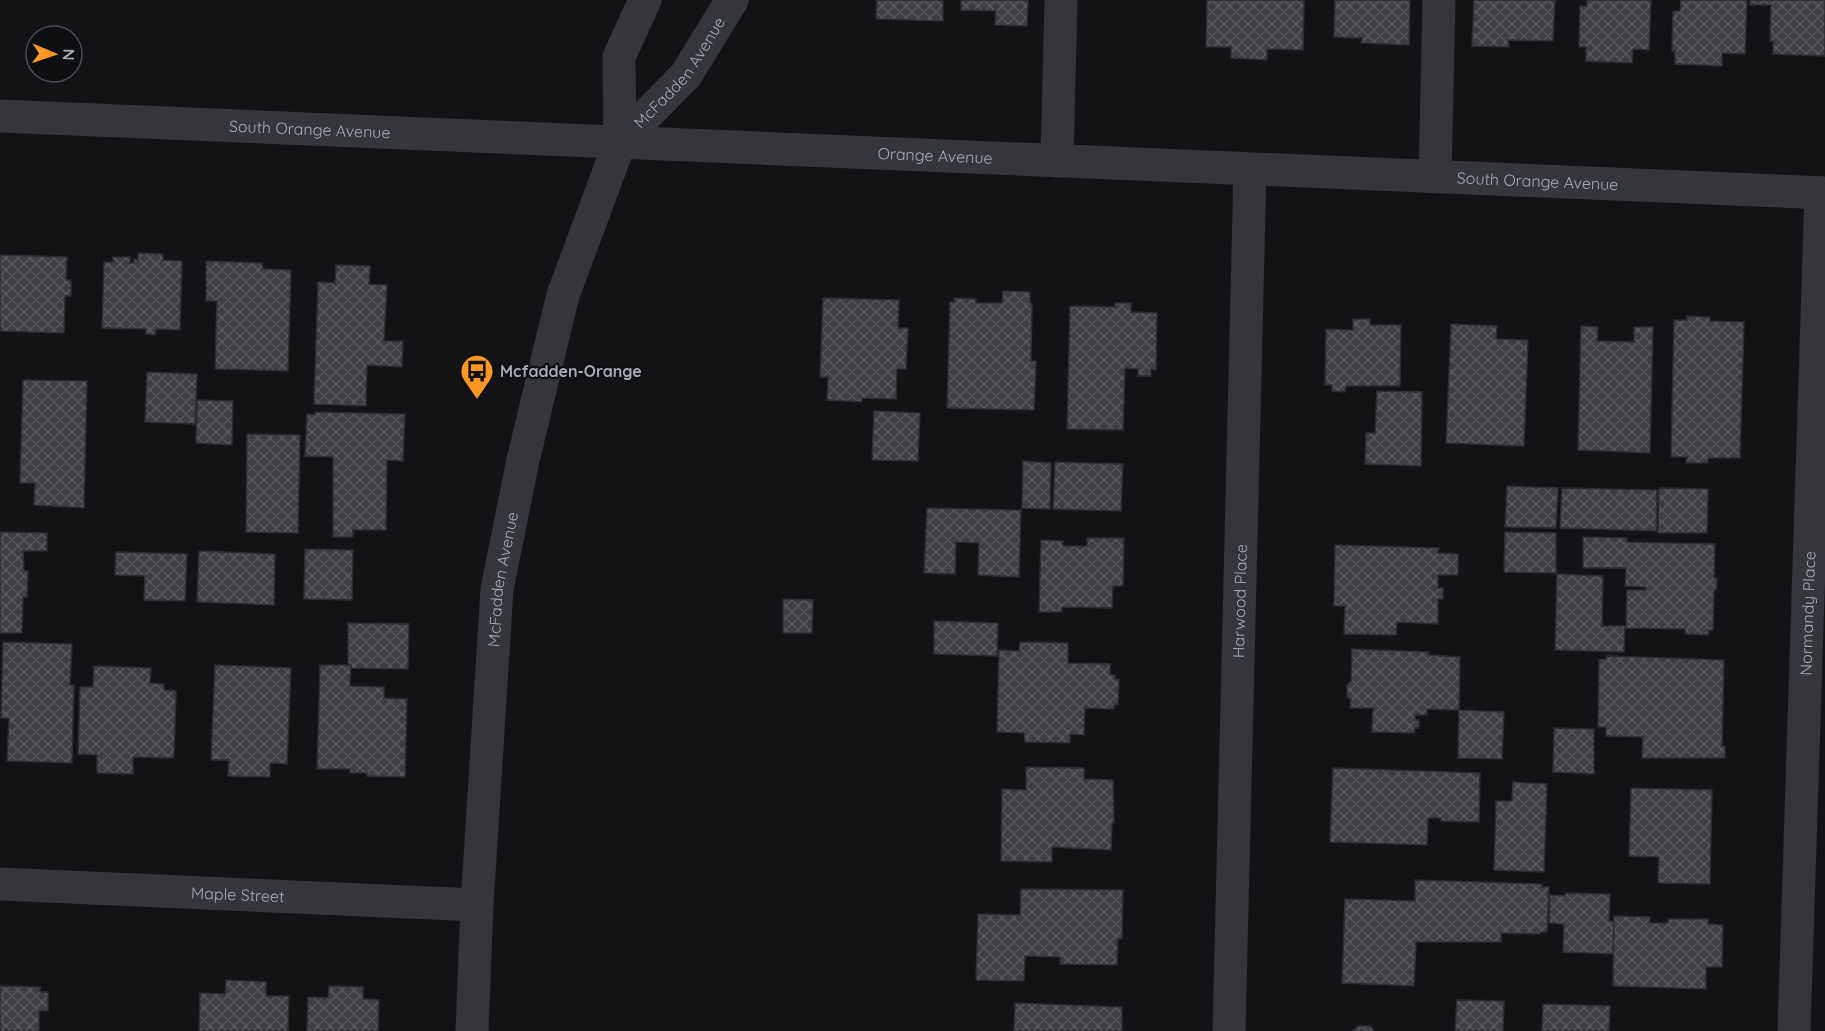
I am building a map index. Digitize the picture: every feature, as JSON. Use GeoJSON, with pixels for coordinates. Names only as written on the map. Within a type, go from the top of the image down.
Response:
{"type":"FeatureCollection","features":[{"type":"Feature","properties":{"kind":"street","name":"McFadden Avenue"},"geometry":{"type":"LineString","coordinates":[[472,1031],[477,905],[497,589],[524,460],[563,295],[620,142],[619,57],[645,0]]}},
{"type":"Feature","properties":{"kind":"street","name":"McFadden Avenue"},"geometry":{"type":"LineString","coordinates":[[620,142],[686,75],[732,0]]}},
{"type":"Feature","properties":{"kind":"street"},"geometry":{"type":"LineString","coordinates":[[1057,161],[1061,0]]}},
{"type":"Feature","properties":{"kind":"street"},"geometry":{"type":"LineString","coordinates":[[1435,177],[1439,0]]}},
{"type":"Feature","properties":{"kind":"street","name":"South Orange Avenue"},"geometry":{"type":"LineString","coordinates":[[0,116],[620,142]]}},
{"type":"Feature","properties":{"kind":"street","name":"Orange Avenue"},"geometry":{"type":"LineString","coordinates":[[620,142],[1250,170]]}},
{"type":"Feature","properties":{"kind":"street","name":"South Orange Avenue"},"geometry":{"type":"LineString","coordinates":[[1250,170],[1823,193]]}},
{"type":"Feature","properties":{"kind":"street","name":"Harwood Place"},"geometry":{"type":"LineString","coordinates":[[1229,1031],[1250,170]]}},
{"type":"Feature","properties":{"kind":"street","name":"Normandy Place"},"geometry":{"type":"LineString","coordinates":[[1794,1031],[1823,193]]}},
{"type":"Feature","properties":{"kind":"street","name":"Maple Street"},"geometry":{"type":"LineString","coordinates":[[0,884],[477,905]]}},
{"type":"Feature","properties":{"kind":"building"},"geometry":{"type":"Polygon","coordinates":[[[877,0],[943,0],[943,21],[876,19],[877,0]]]}},
{"type":"Feature","properties":{"kind":"building"},"geometry":{"type":"Polygon","coordinates":[[[961,0],[1028,0],[1027,26],[995,25],[996,11],[961,10],[961,0]]]}},
{"type":"Feature","properties":{"kind":"building"},"geometry":{"type":"Polygon","coordinates":[[[1207,0],[1304,0],[1303,50],[1267,49],[1267,60],[1231,58],[1231,47],[1206,47],[1207,0]]]}},
{"type":"Feature","properties":{"kind":"building"},"geometry":{"type":"Polygon","coordinates":[[[1335,0],[1410,0],[1409,45],[1361,43],[1362,38],[1334,37],[1335,0]]]}},
{"type":"Feature","properties":{"kind":"building"},"geometry":{"type":"Polygon","coordinates":[[[1474,0],[1555,0],[1553,41],[1508,40],[1509,47],[1472,46],[1474,0]]]}},
{"type":"Feature","properties":{"kind":"building"},"geometry":{"type":"Polygon","coordinates":[[[1587,0],[1651,0],[1649,50],[1633,49],[1632,63],[1586,61],[1586,47],[1579,47],[1580,6],[1587,6],[1587,0]]]}},
{"type":"Feature","properties":{"kind":"building"},"geometry":{"type":"Polygon","coordinates":[[[1681,0],[1747,0],[1745,54],[1722,53],[1722,66],[1675,64],[1675,51],[1672,51],[1673,11],[1680,11],[1681,0]]]}},
{"type":"Feature","properties":{"kind":"building"},"geometry":{"type":"Polygon","coordinates":[[[1750,0],[1825,0],[1825,56],[1773,54],[1773,41],[1770,41],[1771,5],[1750,5],[1750,0]]]}},
{"type":"Feature","properties":{"kind":"building"},"geometry":{"type":"Polygon","coordinates":[[[138,253],[163,254],[163,260],[182,261],[180,330],[156,329],[155,335],[146,334],[146,329],[102,328],[104,262],[113,262],[113,257],[130,257],[130,263],[134,263],[134,259],[138,260],[138,253]]]}},
{"type":"Feature","properties":{"kind":"building"},"geometry":{"type":"Polygon","coordinates":[[[0,255],[67,257],[66,280],[71,280],[71,296],[65,296],[64,333],[0,331],[0,255]]]}},
{"type":"Feature","properties":{"kind":"building"},"geometry":{"type":"Polygon","coordinates":[[[206,261],[262,263],[263,269],[291,270],[288,371],[215,369],[217,301],[206,301],[206,261]]]}},
{"type":"Feature","properties":{"kind":"building"},"geometry":{"type":"Polygon","coordinates":[[[336,265],[370,266],[369,284],[387,285],[384,341],[403,341],[402,367],[367,365],[366,406],[314,404],[318,282],[335,283],[336,265]]]}},
{"type":"Feature","properties":{"kind":"building"},"geometry":{"type":"Polygon","coordinates":[[[1003,291],[1030,292],[1030,303],[1032,304],[1031,361],[1036,361],[1034,410],[947,408],[950,302],[955,302],[954,298],[976,299],[976,303],[1002,303],[1003,291]]]}},
{"type":"Feature","properties":{"kind":"building"},"geometry":{"type":"Polygon","coordinates":[[[823,298],[899,300],[898,328],[908,328],[906,369],[897,369],[896,399],[862,398],[862,402],[827,400],[828,377],[820,377],[823,298]]]}},
{"type":"Feature","properties":{"kind":"building"},"geometry":{"type":"Polygon","coordinates":[[[1115,303],[1131,303],[1131,312],[1157,313],[1156,370],[1151,369],[1151,376],[1138,376],[1138,369],[1125,368],[1123,430],[1067,429],[1070,306],[1115,307],[1115,303]]]}},
{"type":"Feature","properties":{"kind":"building"},"geometry":{"type":"Polygon","coordinates":[[[1687,316],[1710,317],[1710,321],[1744,322],[1740,458],[1708,458],[1708,463],[1686,463],[1687,457],[1671,457],[1674,320],[1687,320],[1687,316]]]}},
{"type":"Feature","properties":{"kind":"building"},"geometry":{"type":"Polygon","coordinates":[[[1353,319],[1370,319],[1370,325],[1401,325],[1400,386],[1346,386],[1345,392],[1332,391],[1332,385],[1325,385],[1326,329],[1353,330],[1353,319]]]}},
{"type":"Feature","properties":{"kind":"building"},"geometry":{"type":"Polygon","coordinates":[[[1451,324],[1497,326],[1496,339],[1528,340],[1524,446],[1446,443],[1451,324]]]}},
{"type":"Feature","properties":{"kind":"building"},"geometry":{"type":"Polygon","coordinates":[[[1581,326],[1598,327],[1597,341],[1634,342],[1634,327],[1653,327],[1650,453],[1578,450],[1581,326]]]}},
{"type":"Feature","properties":{"kind":"building"},"geometry":{"type":"Polygon","coordinates":[[[147,372],[197,374],[195,424],[145,422],[147,372]]]}},
{"type":"Feature","properties":{"kind":"building"},"geometry":{"type":"Polygon","coordinates":[[[23,380],[87,381],[84,508],[34,505],[35,483],[20,483],[23,380]]]}},
{"type":"Feature","properties":{"kind":"building"},"geometry":{"type":"Polygon","coordinates":[[[1377,391],[1422,392],[1421,466],[1365,464],[1366,433],[1375,433],[1377,391]]]}},
{"type":"Feature","properties":{"kind":"building"},"geometry":{"type":"Polygon","coordinates":[[[197,400],[233,401],[232,445],[196,443],[197,400]]]}},
{"type":"Feature","properties":{"kind":"building"},"geometry":{"type":"Polygon","coordinates":[[[874,411],[920,413],[918,461],[872,460],[874,411]]]}},
{"type":"Feature","properties":{"kind":"building"},"geometry":{"type":"Polygon","coordinates":[[[315,412],[405,414],[403,461],[387,460],[386,530],[353,530],[353,537],[333,537],[333,457],[305,456],[307,414],[315,415],[315,412]]]}},
{"type":"Feature","properties":{"kind":"building"},"geometry":{"type":"Polygon","coordinates":[[[247,434],[300,435],[298,533],[246,532],[247,434]]]}},
{"type":"Feature","properties":{"kind":"building"},"geometry":{"type":"Polygon","coordinates":[[[1023,461],[1051,463],[1050,509],[1022,508],[1023,461]]]}},
{"type":"Feature","properties":{"kind":"building"},"geometry":{"type":"Polygon","coordinates":[[[1055,462],[1123,464],[1121,511],[1053,509],[1055,462]]]}},
{"type":"Feature","properties":{"kind":"building"},"geometry":{"type":"Polygon","coordinates":[[[1507,486],[1558,488],[1556,528],[1505,527],[1507,486]]]}},
{"type":"Feature","properties":{"kind":"building"},"geometry":{"type":"Polygon","coordinates":[[[1562,488],[1657,490],[1656,531],[1560,528],[1562,488]]]}},
{"type":"Feature","properties":{"kind":"building"},"geometry":{"type":"Polygon","coordinates":[[[1659,488],[1708,489],[1707,533],[1658,533],[1659,488]]]}},
{"type":"Feature","properties":{"kind":"building"},"geometry":{"type":"Polygon","coordinates":[[[927,508],[1021,510],[1019,577],[978,575],[979,543],[956,542],[955,574],[924,573],[927,508]]]}},
{"type":"Feature","properties":{"kind":"building"},"geometry":{"type":"Polygon","coordinates":[[[0,532],[47,533],[47,551],[23,551],[24,571],[28,571],[27,597],[23,597],[22,633],[0,633],[0,532]]]}},
{"type":"Feature","properties":{"kind":"building"},"geometry":{"type":"Polygon","coordinates":[[[1505,532],[1556,533],[1556,573],[1504,572],[1505,532]]]}},
{"type":"Feature","properties":{"kind":"building"},"geometry":{"type":"Polygon","coordinates":[[[1583,537],[1627,538],[1627,542],[1715,544],[1714,578],[1717,578],[1716,590],[1714,590],[1713,630],[1709,630],[1708,635],[1685,634],[1685,629],[1626,628],[1627,590],[1646,590],[1646,587],[1625,586],[1626,568],[1583,568],[1583,537]]]}},
{"type":"Feature","properties":{"kind":"building"},"geometry":{"type":"Polygon","coordinates":[[[1087,538],[1124,538],[1123,586],[1113,586],[1112,608],[1062,607],[1062,612],[1039,612],[1041,540],[1063,541],[1063,546],[1087,546],[1087,538]]]}},
{"type":"Feature","properties":{"kind":"building"},"geometry":{"type":"Polygon","coordinates":[[[1335,545],[1439,548],[1438,553],[1458,554],[1458,575],[1438,575],[1438,588],[1443,588],[1443,599],[1438,599],[1438,624],[1397,622],[1396,635],[1344,634],[1345,606],[1334,606],[1335,545]]]}},
{"type":"Feature","properties":{"kind":"building"},"geometry":{"type":"Polygon","coordinates":[[[305,549],[353,550],[352,600],[304,599],[305,549]]]}},
{"type":"Feature","properties":{"kind":"building"},"geometry":{"type":"Polygon","coordinates":[[[199,551],[275,554],[274,605],[197,602],[199,551]]]}},
{"type":"Feature","properties":{"kind":"building"},"geometry":{"type":"Polygon","coordinates":[[[116,552],[187,554],[185,601],[144,600],[145,576],[115,575],[116,552]]]}},
{"type":"Feature","properties":{"kind":"building"},"geometry":{"type":"Polygon","coordinates":[[[1557,574],[1603,576],[1602,626],[1625,626],[1624,652],[1555,650],[1557,574]]]}},
{"type":"Feature","properties":{"kind":"building"},"geometry":{"type":"Polygon","coordinates":[[[783,599],[813,600],[812,633],[783,633],[783,599]]]}},
{"type":"Feature","properties":{"kind":"building"},"geometry":{"type":"Polygon","coordinates":[[[934,621],[998,623],[997,656],[934,654],[934,621]]]}},
{"type":"Feature","properties":{"kind":"building"},"geometry":{"type":"Polygon","coordinates":[[[348,623],[409,624],[408,669],[351,668],[351,665],[348,665],[348,623]]]}},
{"type":"Feature","properties":{"kind":"building"},"geometry":{"type":"Polygon","coordinates":[[[3,642],[72,644],[70,685],[74,685],[72,763],[7,761],[9,718],[1,718],[3,642]]]}},
{"type":"Feature","properties":{"kind":"building"},"geometry":{"type":"Polygon","coordinates":[[[1020,642],[1068,643],[1068,663],[1110,664],[1110,675],[1115,675],[1115,679],[1119,679],[1118,705],[1114,705],[1114,709],[1085,708],[1084,735],[1070,734],[1070,743],[1025,742],[1024,733],[997,732],[999,650],[1019,651],[1020,642]]]}},
{"type":"Feature","properties":{"kind":"building"},"geometry":{"type":"Polygon","coordinates":[[[1352,649],[1429,652],[1428,655],[1460,657],[1459,710],[1427,709],[1427,715],[1415,715],[1415,720],[1419,720],[1419,728],[1415,728],[1414,733],[1372,732],[1373,708],[1350,708],[1351,700],[1347,696],[1347,685],[1351,681],[1352,649]]]}},
{"type":"Feature","properties":{"kind":"building"},"geometry":{"type":"Polygon","coordinates":[[[1607,656],[1724,660],[1722,746],[1725,746],[1725,758],[1642,758],[1643,737],[1606,736],[1606,727],[1598,727],[1599,659],[1606,660],[1607,656]]]}},
{"type":"Feature","properties":{"kind":"building"},"geometry":{"type":"Polygon","coordinates":[[[215,665],[291,668],[287,764],[270,763],[270,777],[228,776],[229,760],[211,760],[215,665]]]}},
{"type":"Feature","properties":{"kind":"building"},"geometry":{"type":"Polygon","coordinates":[[[320,665],[351,665],[350,686],[384,687],[384,698],[407,699],[405,777],[367,776],[367,773],[350,773],[350,769],[317,769],[320,665]]]}},
{"type":"Feature","properties":{"kind":"building"},"geometry":{"type":"Polygon","coordinates":[[[94,666],[151,668],[150,683],[164,684],[164,690],[176,691],[174,758],[133,757],[133,774],[97,773],[97,755],[78,754],[80,687],[93,687],[94,666]]]}},
{"type":"Feature","properties":{"kind":"building"},"geometry":{"type":"Polygon","coordinates":[[[1459,710],[1504,712],[1502,759],[1458,758],[1459,710]]]}},
{"type":"Feature","properties":{"kind":"building"},"geometry":{"type":"Polygon","coordinates":[[[1554,728],[1594,729],[1594,774],[1553,772],[1554,728]]]}},
{"type":"Feature","properties":{"kind":"building"},"geometry":{"type":"Polygon","coordinates":[[[1026,767],[1084,768],[1084,779],[1113,780],[1114,823],[1112,823],[1111,850],[1052,847],[1052,862],[1001,861],[1002,789],[1026,790],[1026,767]]]}},
{"type":"Feature","properties":{"kind":"building"},"geometry":{"type":"Polygon","coordinates":[[[1333,768],[1480,773],[1479,822],[1441,821],[1441,818],[1428,818],[1427,845],[1330,842],[1333,768]]]}},
{"type":"Feature","properties":{"kind":"building"},"geometry":{"type":"Polygon","coordinates":[[[1513,782],[1547,784],[1544,872],[1494,870],[1496,801],[1512,801],[1513,782]]]}},
{"type":"Feature","properties":{"kind":"building"},"geometry":{"type":"Polygon","coordinates":[[[1631,788],[1712,790],[1710,884],[1658,883],[1659,857],[1629,856],[1631,788]]]}},
{"type":"Feature","properties":{"kind":"building"},"geometry":{"type":"Polygon","coordinates":[[[1415,880],[1542,884],[1542,887],[1549,887],[1547,932],[1540,932],[1540,934],[1501,933],[1501,942],[1416,942],[1414,986],[1342,983],[1345,899],[1415,901],[1415,880]]]}},
{"type":"Feature","properties":{"kind":"building"},"geometry":{"type":"Polygon","coordinates":[[[1021,889],[1123,890],[1122,939],[1118,939],[1117,965],[1060,964],[1060,957],[1025,956],[1024,981],[976,980],[978,914],[1020,915],[1021,889]]]}},
{"type":"Feature","properties":{"kind":"building"},"geometry":{"type":"Polygon","coordinates":[[[1565,893],[1610,894],[1609,921],[1614,921],[1613,954],[1563,952],[1564,924],[1549,923],[1550,895],[1565,896],[1565,893]]]}},
{"type":"Feature","properties":{"kind":"building"},"geometry":{"type":"Polygon","coordinates":[[[1614,916],[1650,917],[1649,923],[1668,923],[1668,919],[1708,919],[1708,924],[1723,925],[1722,967],[1706,967],[1706,989],[1613,986],[1614,916]]]}},
{"type":"Feature","properties":{"kind":"building"},"geometry":{"type":"Polygon","coordinates":[[[226,980],[266,982],[266,996],[289,996],[288,1031],[199,1031],[200,993],[225,994],[226,980]]]}},
{"type":"Feature","properties":{"kind":"building"},"geometry":{"type":"Polygon","coordinates":[[[0,986],[40,987],[40,992],[48,992],[48,1011],[39,1011],[39,1031],[0,1031],[0,986]]]}},
{"type":"Feature","properties":{"kind":"building"},"geometry":{"type":"Polygon","coordinates":[[[329,986],[363,987],[363,999],[379,1000],[378,1031],[307,1031],[308,997],[328,998],[329,986]]]}},
{"type":"Feature","properties":{"kind":"building"},"geometry":{"type":"Polygon","coordinates":[[[1457,1000],[1504,1001],[1503,1031],[1455,1031],[1457,1000]]]}},
{"type":"Feature","properties":{"kind":"building"},"geometry":{"type":"Polygon","coordinates":[[[1015,1003],[1122,1007],[1122,1031],[1014,1031],[1015,1003]]]}},
{"type":"Feature","properties":{"kind":"building"},"geometry":{"type":"Polygon","coordinates":[[[1543,1004],[1610,1006],[1609,1031],[1542,1031],[1543,1004]]]}},
{"type":"Feature","properties":{"kind":"building"},"geometry":{"type":"Polygon","coordinates":[[[1358,1026],[1371,1026],[1374,1031],[1353,1031],[1358,1026]]]}},
{"type":"Feature","properties":{"kind":"place","name":"Mcfadden-Orange"},"geometry":{"type":"Point","coordinates":[477,400]}}]}
